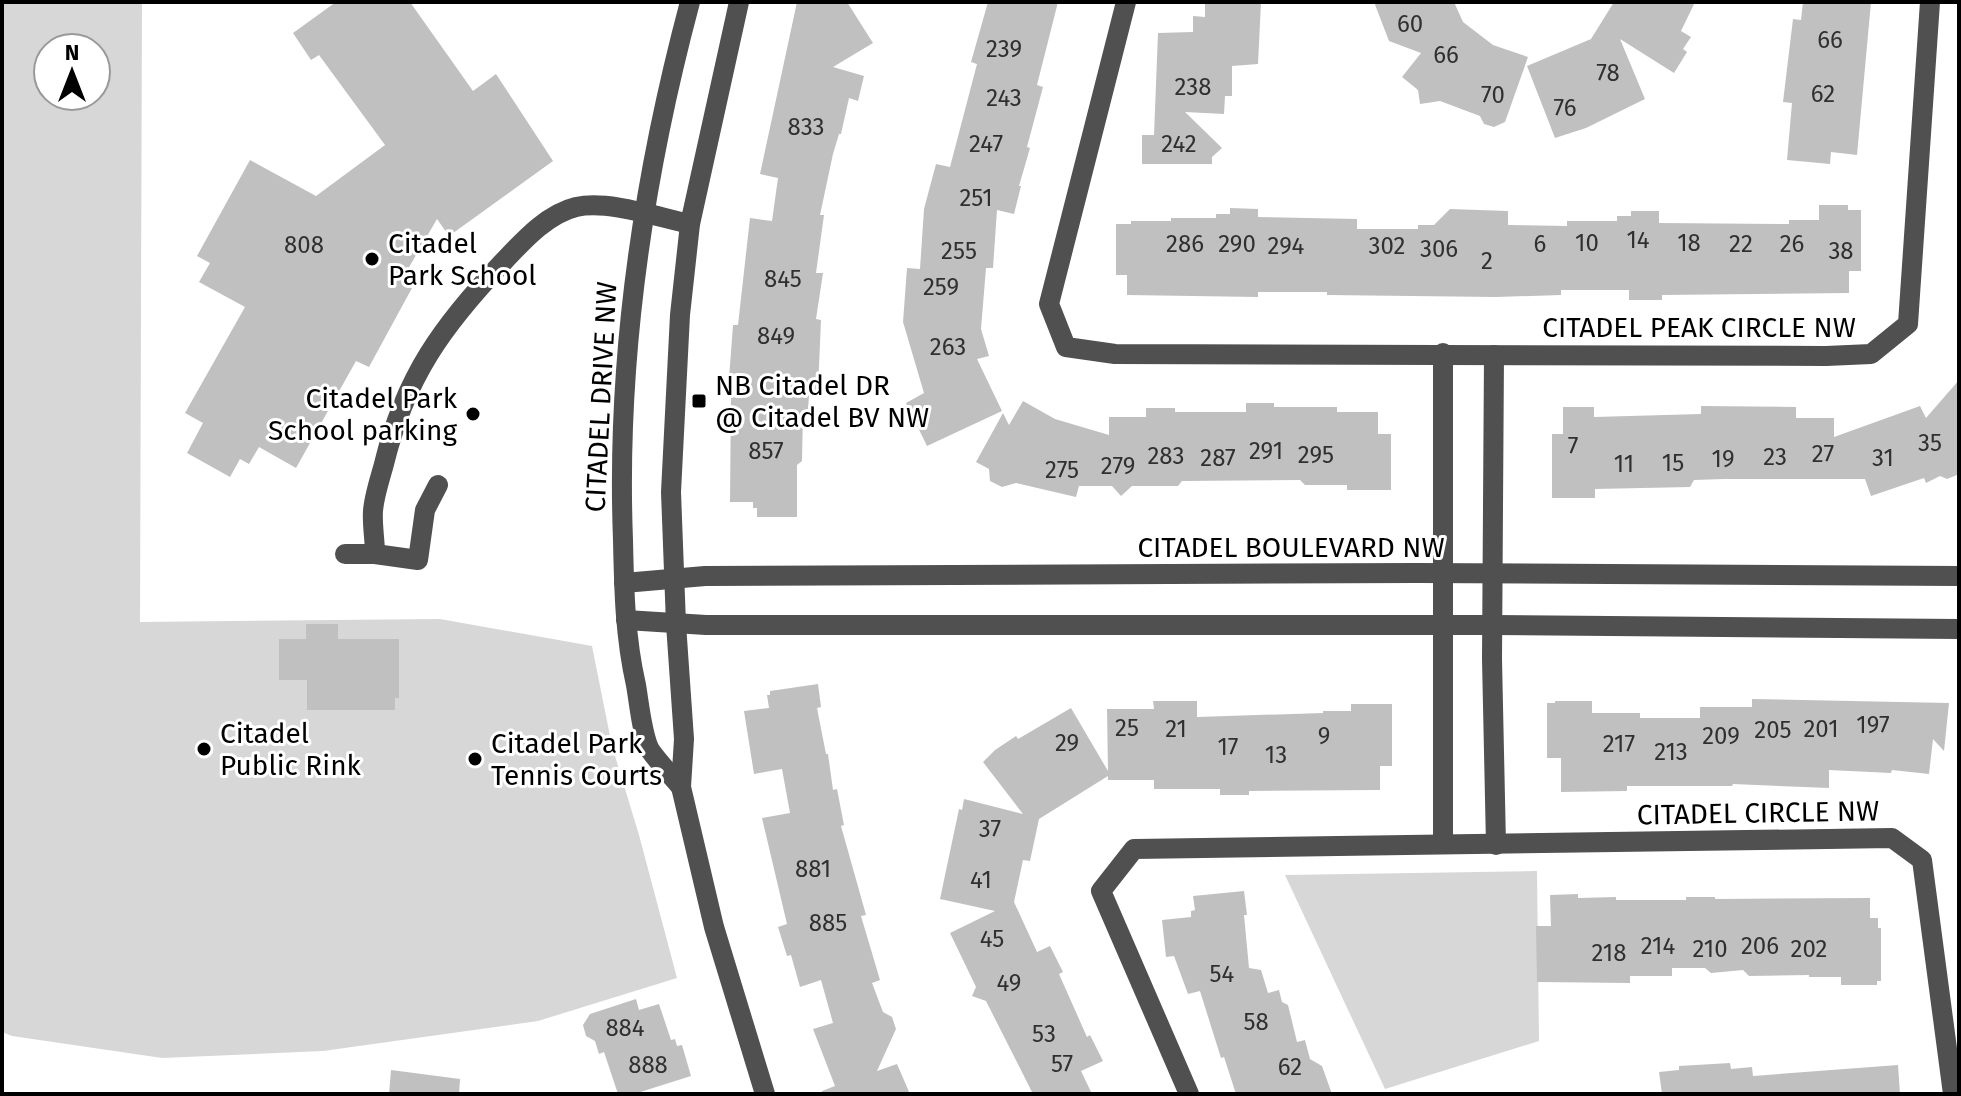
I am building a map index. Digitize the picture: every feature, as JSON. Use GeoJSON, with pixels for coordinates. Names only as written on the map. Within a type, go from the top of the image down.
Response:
{"type":"FeatureCollection","features":[{"type":"Feature","properties":{"kind":"street","name":"CITADEL DRIVE NW"},"geometry":{"type":"LineString","coordinates":[[681,787],[649,748],[630,659],[620,480],[630,307],[643,214],[675,58],[690,2]]}},
{"type":"Feature","properties":{"kind":"street","name":"CITADEL DRIVE NW"},"geometry":{"type":"LineString","coordinates":[[739,2],[690,224],[680,315],[671,492],[684,739],[681,787],[718,941],[765,1094]]}},
{"type":"Feature","properties":{"kind":"street","name":"CITADEL PEAK CIRCLE NW"},"geometry":{"type":"LineString","coordinates":[[1126,2],[1049,304],[1066,347],[1115,354],[1494,355],[1871,354],[1908,324],[1930,2]]}},
{"type":"Feature","properties":{"kind":"street"},"geometry":{"type":"LineString","coordinates":[[375,554],[373,510],[404,399],[422,365],[461,306],[517,247],[545,222],[573,208],[603,205],[690,224]]}},
{"type":"Feature","properties":{"kind":"street"},"geometry":{"type":"LineString","coordinates":[[1443,353],[1443,844]]}},
{"type":"Feature","properties":{"kind":"street"},"geometry":{"type":"LineString","coordinates":[[1494,355],[1492,659],[1496,845]]}},
{"type":"Feature","properties":{"kind":"street"},"geometry":{"type":"LineString","coordinates":[[345,554],[375,554],[418,560],[425,510],[438,485]]}},
{"type":"Feature","properties":{"kind":"street","name":"CITADEL BOULEVARD NW"},"geometry":{"type":"LineString","coordinates":[[624,583],[674,578],[1443,573],[1959,576]]}},
{"type":"Feature","properties":{"kind":"street"},"geometry":{"type":"LineString","coordinates":[[626,620],[676,624],[1959,629]]}},
{"type":"Feature","properties":{"kind":"street","name":"CITADEL CIRCLE NW"},"geometry":{"type":"LineString","coordinates":[[1189,1094],[1101,891],[1134,849],[1892,838],[1922,860],[1953,1094]]}},
{"type":"Feature","properties":{"kind":"shaded area"},"geometry":{"type":"Polygon","coordinates":[[[2,2],[142,2],[140,622],[440,619],[592,646],[612,746],[677,978],[538,1021],[323,1051],[162,1058],[2,1032],[2,2]]]}},
{"type":"Feature","properties":{"kind":"shaded area"},"geometry":{"type":"Polygon","coordinates":[[[1537,871],[1539,1041],[1385,1089],[1285,875],[1537,871]]]}},
{"type":"Feature","properties":{"kind":"building"},"geometry":{"type":"Polygon","coordinates":[[[336,2],[410,2],[473,91],[496,74],[553,161],[449,236],[437,219],[401,281],[412,288],[369,367],[356,361],[296,468],[259,447],[249,464],[240,459],[230,477],[187,453],[203,423],[185,413],[245,307],[199,282],[210,263],[197,256],[250,160],[316,196],[385,145],[319,55],[311,60],[293,33],[336,2]]]}},
{"type":"Feature","properties":{"kind":"building"},"geometry":{"type":"Polygon","coordinates":[[[797,2],[847,2],[873,43],[833,67],[864,76],[858,101],[849,98],[820,215],[824,215],[816,273],[823,273],[816,319],[821,320],[818,389],[809,395],[808,412],[803,411],[802,461],[797,465],[797,517],[757,517],[753,502],[730,502],[731,392],[728,392],[733,325],[738,325],[750,218],[772,221],[778,178],[760,174],[797,2]]]}},
{"type":"Feature","properties":{"kind":"building"},"geometry":{"type":"Polygon","coordinates":[[[988,2],[1058,2],[1037,85],[1043,87],[1014,214],[997,210],[993,268],[986,268],[981,329],[989,356],[977,359],[1002,411],[927,446],[906,403],[924,393],[903,322],[907,268],[920,269],[924,209],[936,164],[950,167],[977,64],[971,62],[988,2]]]}},
{"type":"Feature","properties":{"kind":"building"},"geometry":{"type":"Polygon","coordinates":[[[1205,2],[1261,2],[1258,64],[1232,66],[1232,96],[1225,96],[1224,114],[1185,112],[1222,148],[1212,157],[1212,164],[1142,164],[1142,135],[1154,135],[1158,33],[1193,32],[1193,16],[1205,17],[1205,2]]]}},
{"type":"Feature","properties":{"kind":"building"},"geometry":{"type":"Polygon","coordinates":[[[1374,2],[1454,2],[1463,22],[1493,45],[1528,57],[1505,122],[1494,127],[1484,124],[1480,116],[1440,101],[1420,104],[1418,90],[1402,77],[1421,53],[1389,41],[1374,2]]]}},
{"type":"Feature","properties":{"kind":"building"},"geometry":{"type":"Polygon","coordinates":[[[1614,2],[1695,2],[1681,31],[1691,37],[1683,49],[1687,52],[1674,73],[1620,39],[1645,99],[1586,128],[1555,138],[1527,66],[1591,39],[1614,2]]]}},
{"type":"Feature","properties":{"kind":"building"},"geometry":{"type":"Polygon","coordinates":[[[1803,2],[1871,2],[1857,155],[1831,152],[1830,164],[1787,160],[1792,103],[1783,102],[1793,19],[1801,20],[1803,2]]]}},
{"type":"Feature","properties":{"kind":"building"},"geometry":{"type":"Polygon","coordinates":[[[1819,205],[1848,205],[1848,210],[1861,210],[1861,271],[1849,271],[1849,293],[1662,295],[1662,300],[1629,300],[1629,290],[1561,290],[1561,295],[1496,297],[1327,295],[1327,292],[1258,292],[1258,297],[1127,295],[1127,275],[1116,275],[1116,224],[1171,221],[1171,218],[1216,218],[1216,214],[1230,214],[1230,208],[1258,209],[1258,217],[1357,219],[1357,229],[1418,229],[1418,225],[1434,225],[1450,209],[1508,211],[1508,225],[1567,226],[1567,221],[1617,221],[1617,216],[1631,216],[1631,211],[1659,211],[1659,223],[1789,224],[1789,220],[1819,220],[1819,205]]]}},
{"type":"Feature","properties":{"kind":"building"},"geometry":{"type":"Polygon","coordinates":[[[1959,380],[1959,467],[1957,475],[1947,479],[1940,476],[1926,483],[1924,478],[1871,496],[1865,479],[1724,479],[1694,480],[1690,487],[1595,489],[1595,498],[1552,498],[1552,434],[1563,434],[1563,407],[1594,407],[1594,417],[1701,414],[1701,406],[1796,407],[1796,418],[1834,418],[1834,437],[1920,406],[1926,418],[1959,380]]]}},
{"type":"Feature","properties":{"kind":"building"},"geometry":{"type":"Polygon","coordinates":[[[1023,401],[1055,419],[1109,435],[1109,417],[1146,417],[1146,408],[1175,408],[1175,412],[1246,412],[1246,403],[1274,403],[1274,407],[1337,407],[1337,412],[1378,412],[1378,434],[1391,434],[1391,490],[1347,490],[1347,485],[1305,485],[1300,480],[1182,481],[1178,486],[1132,486],[1121,496],[1112,486],[1079,486],[1076,497],[1016,483],[1002,487],[990,481],[989,469],[976,462],[1003,413],[1009,425],[1023,401]]]}},
{"type":"Feature","properties":{"kind":"building"},"geometry":{"type":"Polygon","coordinates":[[[306,624],[338,624],[338,639],[399,639],[399,698],[395,698],[395,710],[307,710],[307,680],[279,680],[279,639],[306,639],[306,624]]]}},
{"type":"Feature","properties":{"kind":"building"},"geometry":{"type":"Polygon","coordinates":[[[818,684],[821,707],[817,708],[833,790],[837,789],[844,825],[841,826],[866,915],[861,916],[880,980],[872,983],[883,1012],[892,1017],[896,1029],[877,1071],[897,1064],[910,1094],[822,1094],[822,1091],[835,1086],[813,1029],[833,1023],[821,980],[800,987],[791,955],[787,956],[778,927],[787,924],[762,818],[790,813],[782,769],[754,774],[744,711],[769,708],[767,695],[770,691],[818,684]]]}},
{"type":"Feature","properties":{"kind":"building"},"geometry":{"type":"Polygon","coordinates":[[[1752,699],[1949,703],[1944,751],[1933,739],[1929,774],[1892,770],[1891,773],[1829,770],[1829,788],[1733,784],[1627,786],[1627,791],[1561,792],[1561,758],[1547,758],[1547,703],[1592,701],[1592,713],[1640,713],[1640,718],[1700,718],[1700,707],[1752,707],[1752,699]]]}},
{"type":"Feature","properties":{"kind":"building"},"geometry":{"type":"Polygon","coordinates":[[[1153,701],[1197,701],[1197,717],[1323,713],[1351,711],[1351,704],[1392,704],[1392,766],[1380,766],[1380,790],[1249,791],[1249,795],[1220,795],[1220,789],[1154,789],[1154,780],[1108,780],[1108,776],[1039,819],[1030,861],[1023,860],[1014,902],[1037,952],[1050,946],[1087,1037],[1090,1035],[1103,1061],[1081,1071],[1092,1094],[1033,1094],[986,1001],[972,996],[976,987],[950,933],[995,911],[940,899],[959,809],[962,810],[964,799],[1023,814],[983,762],[1016,736],[1018,739],[1071,708],[1108,771],[1107,709],[1154,709],[1153,701]]]}},
{"type":"Feature","properties":{"kind":"building"},"geometry":{"type":"Polygon","coordinates":[[[1244,891],[1249,968],[1261,970],[1268,993],[1279,990],[1282,1002],[1288,1005],[1297,1042],[1305,1040],[1310,1059],[1322,1066],[1332,1094],[1236,1094],[1200,991],[1188,994],[1174,956],[1166,957],[1162,920],[1191,917],[1191,911],[1195,910],[1193,896],[1244,891]]]}},
{"type":"Feature","properties":{"kind":"building"},"geometry":{"type":"Polygon","coordinates":[[[1578,894],[1578,898],[1616,897],[1616,900],[1686,900],[1686,897],[1870,898],[1870,918],[1878,918],[1878,928],[1881,928],[1881,981],[1877,981],[1877,985],[1841,985],[1841,977],[1749,976],[1743,970],[1711,973],[1705,968],[1672,968],[1672,976],[1630,976],[1630,983],[1537,982],[1536,926],[1551,926],[1550,895],[1578,894]]]}},
{"type":"Feature","properties":{"kind":"building"},"geometry":{"type":"Polygon","coordinates":[[[636,999],[639,1010],[659,1004],[671,1040],[675,1039],[677,1046],[682,1045],[691,1076],[634,1094],[618,1094],[604,1052],[599,1054],[595,1041],[586,1036],[583,1025],[590,1014],[636,999]]]}},
{"type":"Feature","properties":{"kind":"building"},"geometry":{"type":"Polygon","coordinates":[[[1730,1063],[1731,1069],[1752,1067],[1753,1076],[1898,1065],[1900,1094],[1662,1094],[1659,1072],[1679,1070],[1679,1066],[1730,1063]]]}},
{"type":"Feature","properties":{"kind":"building"},"geometry":{"type":"Polygon","coordinates":[[[391,1070],[460,1079],[459,1094],[389,1094],[391,1070]]]}},
{"type":"Feature","properties":{"kind":"place","name":"Citadel Park School"},"geometry":{"type":"Point","coordinates":[372,259]}},
{"type":"Feature","properties":{"kind":"place","name":"NB Citadel DR @ Citadel BV NW"},"geometry":{"type":"Point","coordinates":[699,401]}},
{"type":"Feature","properties":{"kind":"place","name":"Citadel Park School parking"},"geometry":{"type":"Point","coordinates":[473,414]}},
{"type":"Feature","properties":{"kind":"place","name":"Citadel Public Rink"},"geometry":{"type":"Point","coordinates":[204,749]}},
{"type":"Feature","properties":{"kind":"place","name":"Citadel Park Tennis Courts"},"geometry":{"type":"Point","coordinates":[475,759]}}]}
